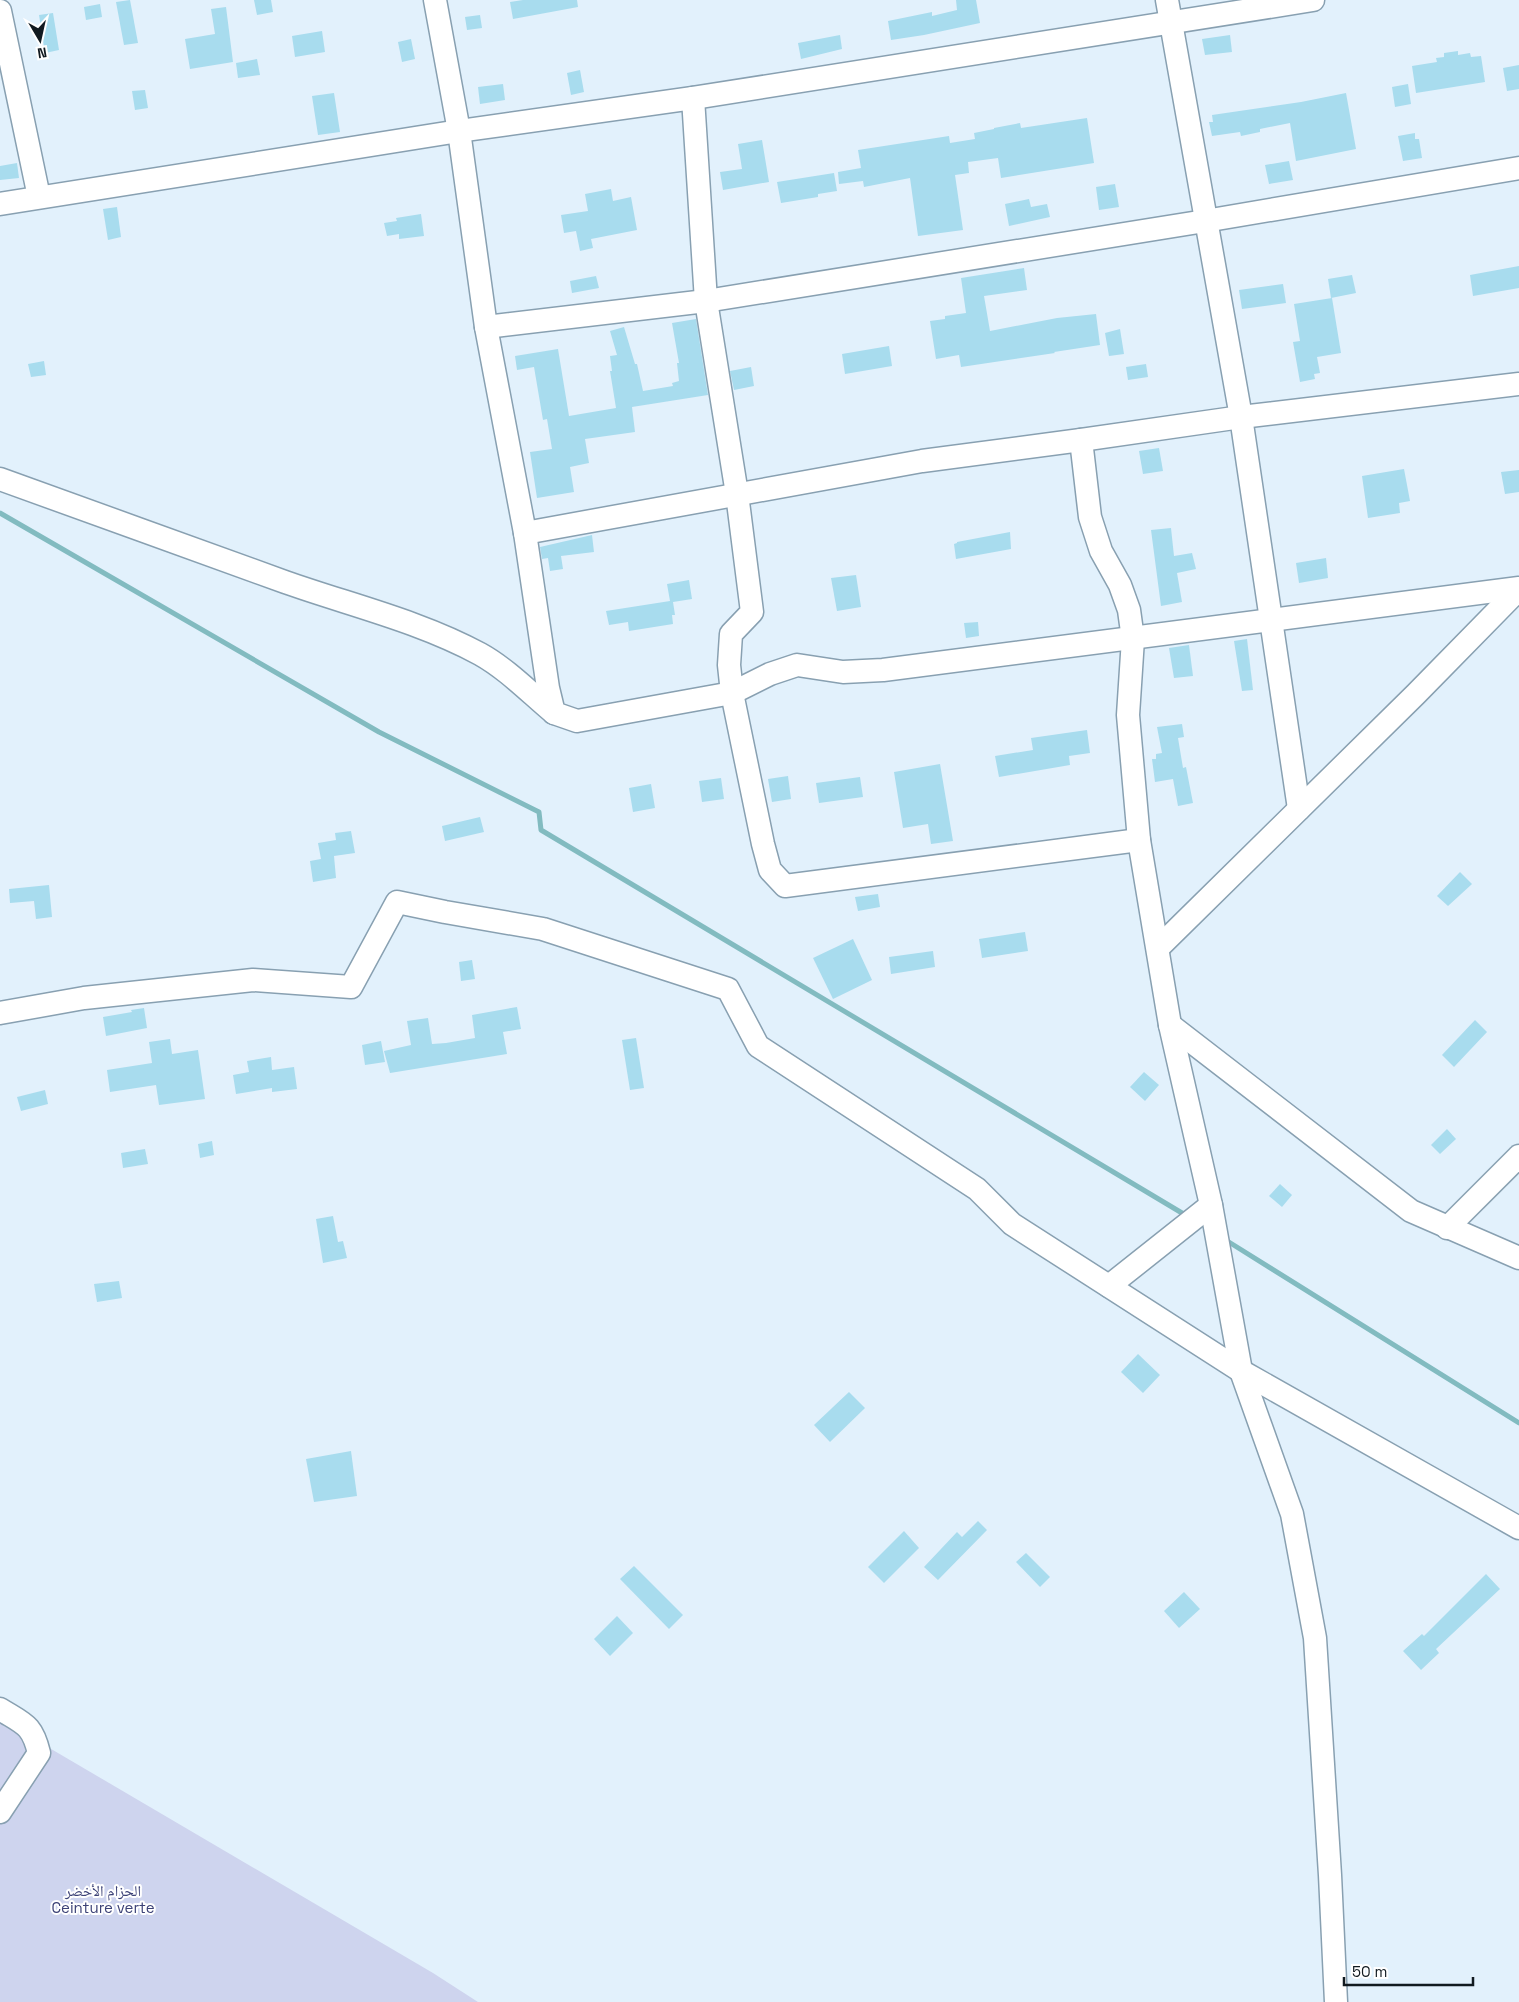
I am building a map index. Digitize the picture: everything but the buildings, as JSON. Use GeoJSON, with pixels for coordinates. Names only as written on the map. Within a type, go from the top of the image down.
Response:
{"type":"FeatureCollection","features":[{"type":"Feature","properties":{"kind":"street"},"geometry":{"type":"LineString","coordinates":[[435,0],[459,131],[486,327],[525,533],[548,688],[554,713]]}},
{"type":"Feature","properties":{"kind":"street"},"geometry":{"type":"LineString","coordinates":[[1167,0],[1240,417],[1299,809]]}},
{"type":"Feature","properties":{"kind":"street"},"geometry":{"type":"LineString","coordinates":[[0,204],[459,131],[694,98],[1313,0]]}},
{"type":"Feature","properties":{"kind":"street"},"geometry":{"type":"LineString","coordinates":[[0,11],[39,197]]}},
{"type":"Feature","properties":{"kind":"street"},"geometry":{"type":"LineString","coordinates":[[694,98],[706,301],[752,612],[732,634],[729,665],[732,693],[770,870],[785,886],[1139,840]]}},
{"type":"Feature","properties":{"kind":"street"},"geometry":{"type":"LineString","coordinates":[[486,327],[706,301],[1205,221],[1519,168]]}},
{"type":"Feature","properties":{"kind":"street"},"geometry":{"type":"LineString","coordinates":[[525,533],[922,460],[1240,417],[1519,384]]}},
{"type":"Feature","properties":{"kind":"street"},"geometry":{"type":"LineString","coordinates":[[1081,440],[1090,517],[1101,551],[1120,585],[1130,610],[1133,638],[1128,715],[1139,840],[1170,1025],[1211,1205],[1241,1371],[1292,1514],[1315,1638],[1336,2002]]}},
{"type":"Feature","properties":{"kind":"street"},"geometry":{"type":"LineString","coordinates":[[0,479],[320,595],[388,616],[441,636],[480,654],[503,670],[554,713],[577,721],[732,693],[770,674],[797,665],[843,672],[882,670],[1519,589]]}},
{"type":"Feature","properties":{"kind":"street"},"geometry":{"type":"LineString","coordinates":[[1158,948],[1416,694],[1519,589]]}},
{"type":"Feature","properties":{"kind":"street"},"geometry":{"type":"LineString","coordinates":[[0,1014],[84,998],[252,980],[351,987],[397,902],[544,929],[728,989],[758,1046],[976,1189],[1012,1224],[1241,1371],[1519,1528]]}},
{"type":"Feature","properties":{"kind":"street"},"geometry":{"type":"LineString","coordinates":[[1170,1025],[1411,1211],[1519,1258]]}},
{"type":"Feature","properties":{"kind":"street"},"geometry":{"type":"LineString","coordinates":[[1447,1228],[1519,1156]]}},
{"type":"Feature","properties":{"kind":"street"},"geometry":{"type":"LineString","coordinates":[[1109,1286],[1211,1205]]}},
{"type":"Feature","properties":{"kind":"street"},"geometry":{"type":"LineString","coordinates":[[0,1709],[24,1724],[35,1735],[39,1753],[0,1812]]}},
{"type":"Feature","properties":{"kind":"green space","name":"الحزام الأخضر Ceinture verte"},"geometry":{"type":"Polygon","coordinates":[[[0,1719],[433,1973],[478,2002],[0,2002],[0,1719]]]}},
{"type":"Feature","properties":{"kind":"waterway"},"geometry":{"type":"LineString","coordinates":[[0,513],[379,732],[539,812],[541,830],[1187,1216]]}},
{"type":"Feature","properties":{"kind":"waterway"},"geometry":{"type":"LineString","coordinates":[[1224,1239],[1519,1423]]}}]}
